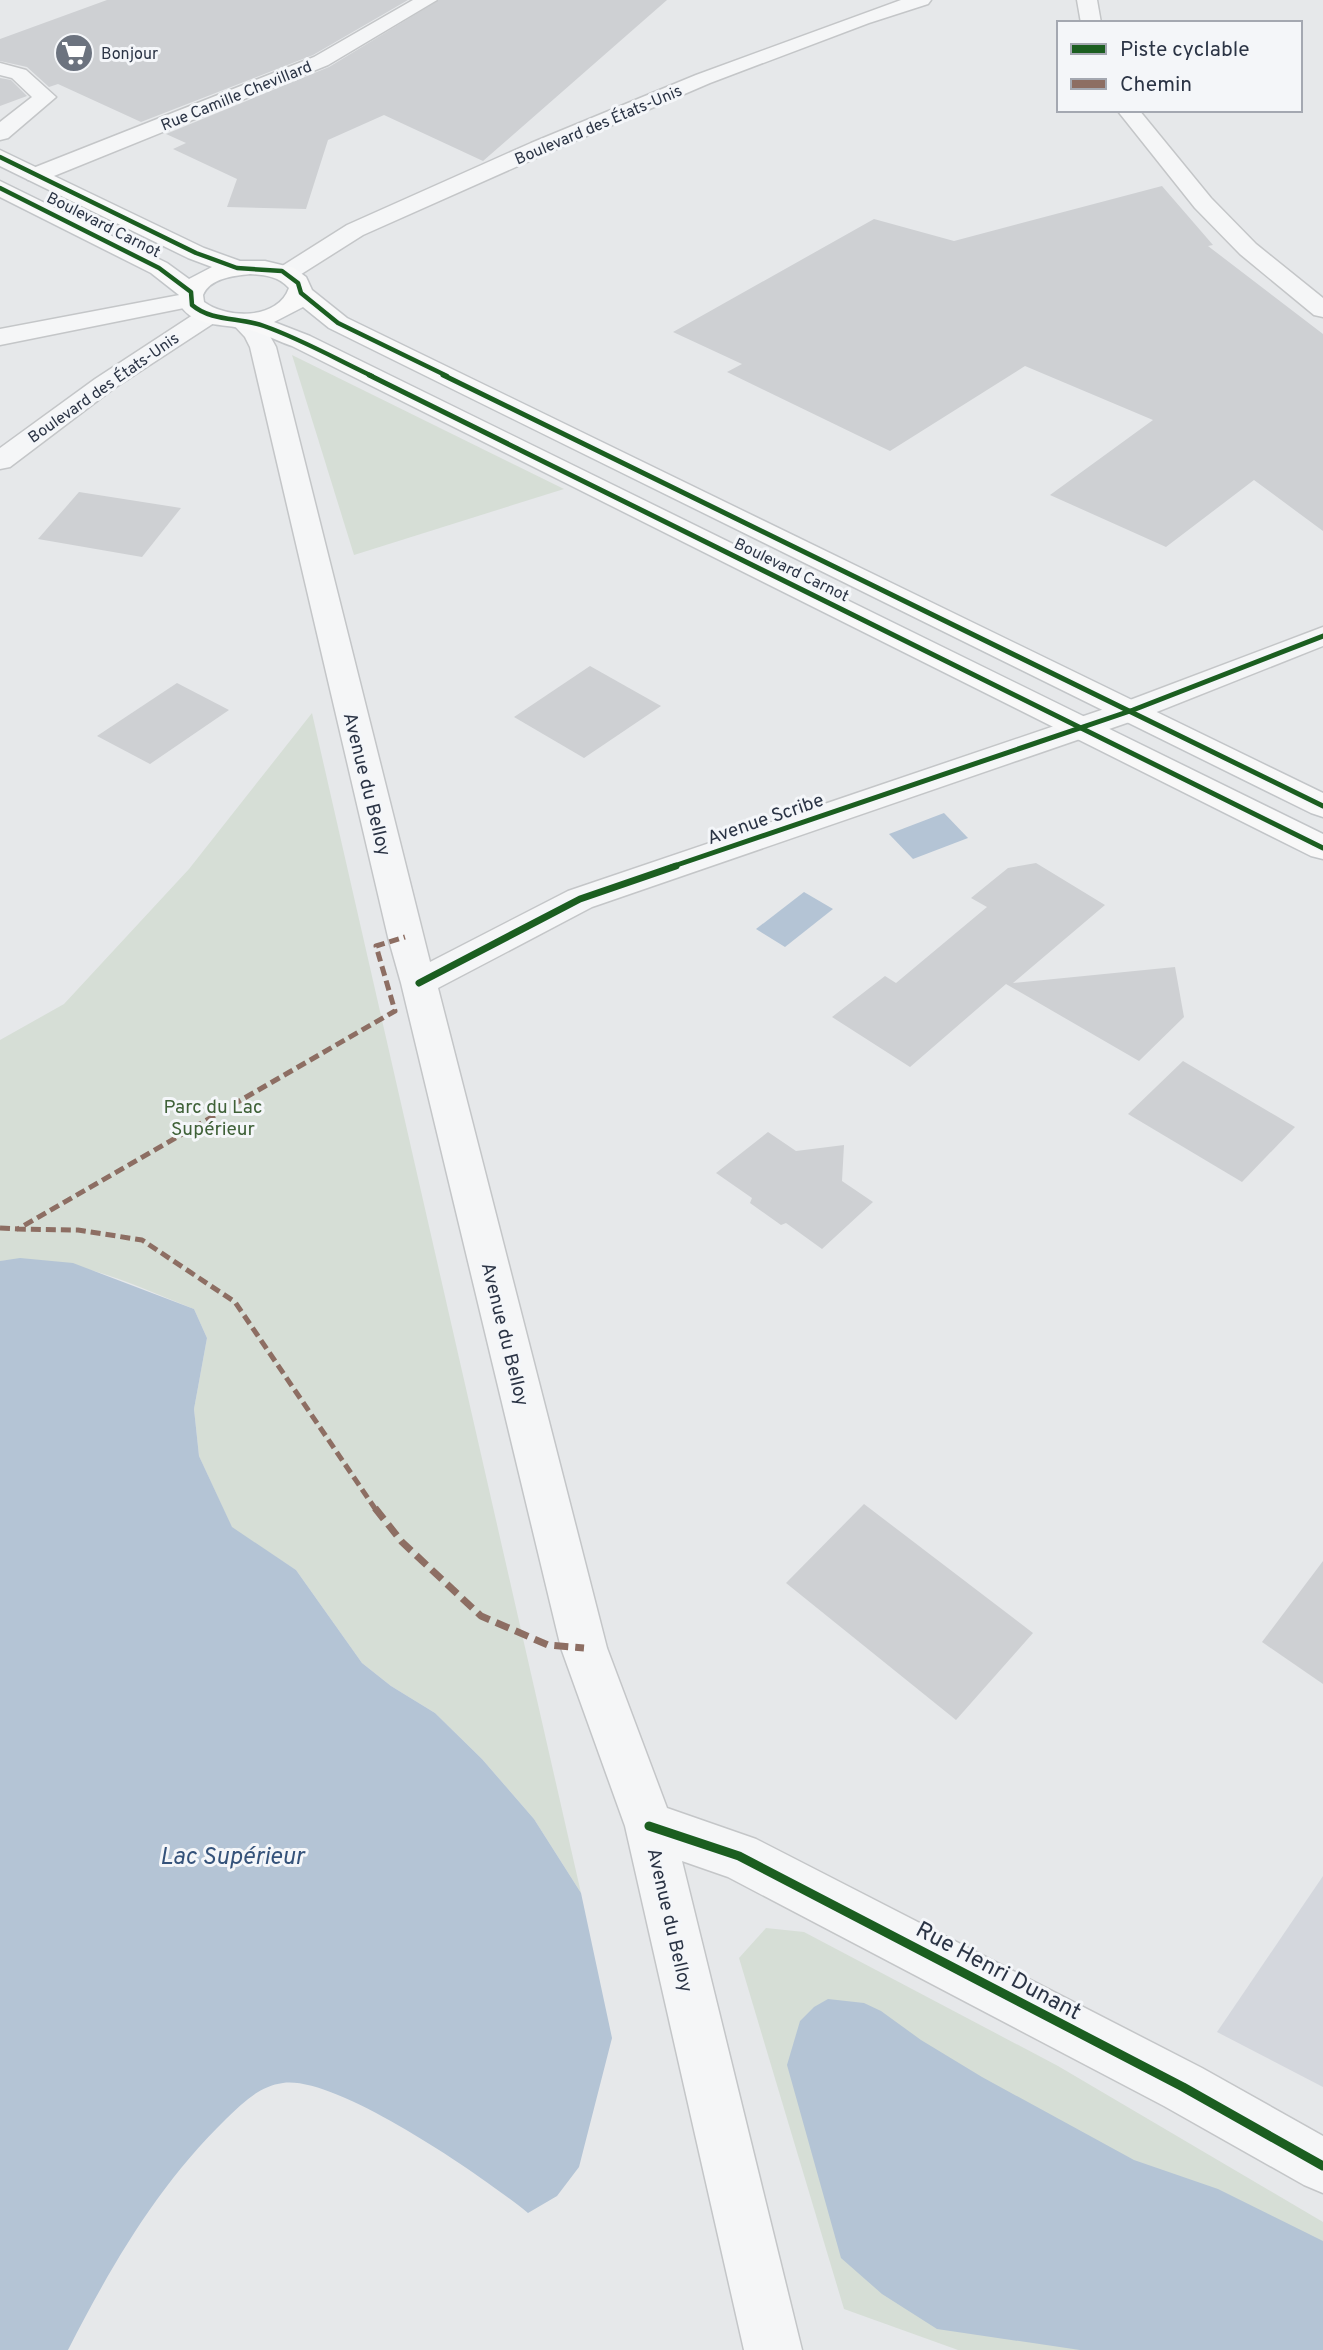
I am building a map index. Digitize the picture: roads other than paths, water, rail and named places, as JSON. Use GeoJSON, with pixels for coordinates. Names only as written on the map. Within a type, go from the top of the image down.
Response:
{"type":"FeatureCollection","features":[{"type":"Feature","properties":{"kind":"main road","name":"Boulevard Carnot"},"geometry":{"type":"LineString","coordinates":[[0,157],[196,253],[237,268]]}},
{"type":"Feature","properties":{"kind":"main road","name":"Boulevard Carnot"},"geometry":{"type":"LineString","coordinates":[[0,188],[159,268],[196,303]]}},
{"type":"Feature","properties":{"kind":"main road"},"geometry":{"type":"LineString","coordinates":[[237,268],[264,268],[294,283],[297,300],[285,310],[268,317],[243,320],[196,303],[210,276],[237,268]]}},
{"type":"Feature","properties":{"kind":"main road","name":"Boulevard Carnot"},"geometry":{"type":"LineString","coordinates":[[294,283],[325,316],[346,327],[1133,710],[1323,806]]}},
{"type":"Feature","properties":{"kind":"main road","name":"Boulevard Carnot"},"geometry":{"type":"LineString","coordinates":[[243,320],[301,341],[1323,848]]}},
{"type":"Feature","properties":{"kind":"street","name":"Rue Camille Chevillard"},"geometry":{"type":"LineString","coordinates":[[36,175],[321,61],[427,0]]}},
{"type":"Feature","properties":{"kind":"street","name":"Boulevard des États-Unis"},"geometry":{"type":"LineString","coordinates":[[294,283],[355,230],[703,79],[862,19],[921,0]]}},
{"type":"Feature","properties":{"kind":"street"},"geometry":{"type":"LineString","coordinates":[[1087,0],[1091,21]]}},
{"type":"Feature","properties":{"kind":"street"},"geometry":{"type":"LineString","coordinates":[[0,69],[19,74],[45,97],[0,133]]}},
{"type":"Feature","properties":{"kind":"street"},"geometry":{"type":"LineString","coordinates":[[1130,112],[1203,204],[1248,249],[1323,310]]}},
{"type":"Feature","properties":{"kind":"street","name":"Boulevard des États-Unis"},"geometry":{"type":"LineString","coordinates":[[0,461],[104,384],[196,303]]}},
{"type":"Feature","properties":{"kind":"street"},"geometry":{"type":"LineString","coordinates":[[0,337],[196,303]]}},
{"type":"Feature","properties":{"kind":"street","name":"Avenue du Belloy"},"geometry":{"type":"LineString","coordinates":[[243,320],[256,333],[262,347],[402,923],[584,1648],[649,1826],[773,2350]]}},
{"type":"Feature","properties":{"kind":"street","name":"Avenue Scribe"},"geometry":{"type":"LineString","coordinates":[[419,983],[580,899],[1133,710],[1323,636]]}},
{"type":"Feature","properties":{"kind":"street","name":"Rue Henri Dunant"},"geometry":{"type":"LineString","coordinates":[[649,1826],[739,1856],[1183,2087],[1323,2166]]}},
{"type":"Feature","properties":{"kind":"water"},"geometry":{"type":"Polygon","coordinates":[[[944,813],[968,838],[913,859],[889,834],[944,813]]]}},
{"type":"Feature","properties":{"kind":"water"},"geometry":{"type":"Polygon","coordinates":[[[804,892],[833,909],[785,947],[756,929],[804,892]]]}},
{"type":"Feature","properties":{"kind":"water","name":"Lac Supérieur"},"geometry":{"type":"Polygon","coordinates":[[[20,1258],[73,1263],[194,1309],[207,1338],[194,1409],[199,1456],[232,1527],[296,1570],[362,1663],[391,1686],[435,1713],[482,1759],[534,1819],[581,1893],[612,2038],[579,2167],[557,2196],[528,2213],[446,2154],[373,2111],[338,2095],[307,2085],[283,2083],[259,2091],[201,2144],[157,2199],[119,2257],[68,2350],[0,2350],[0,1261],[20,1258]]]}},
{"type":"Feature","properties":{"kind":"water"},"geometry":{"type":"Polygon","coordinates":[[[828,1999],[864,2003],[881,2011],[921,2040],[982,2077],[1134,2160],[1218,2189],[1323,2241],[1323,2350],[1080,2350],[937,2329],[882,2294],[841,2258],[787,2065],[800,2021],[814,2007],[828,1999]]]}},
{"type":"Feature","properties":{"kind":"place","name":"Bonjour"},"geometry":{"type":"Point","coordinates":[74,53]}},
{"type":"Feature","properties":{"kind":"park label","name":"Parc du Lac Supérieur"},"geometry":{"type":"Point","coordinates":[213,1117]}}]}
